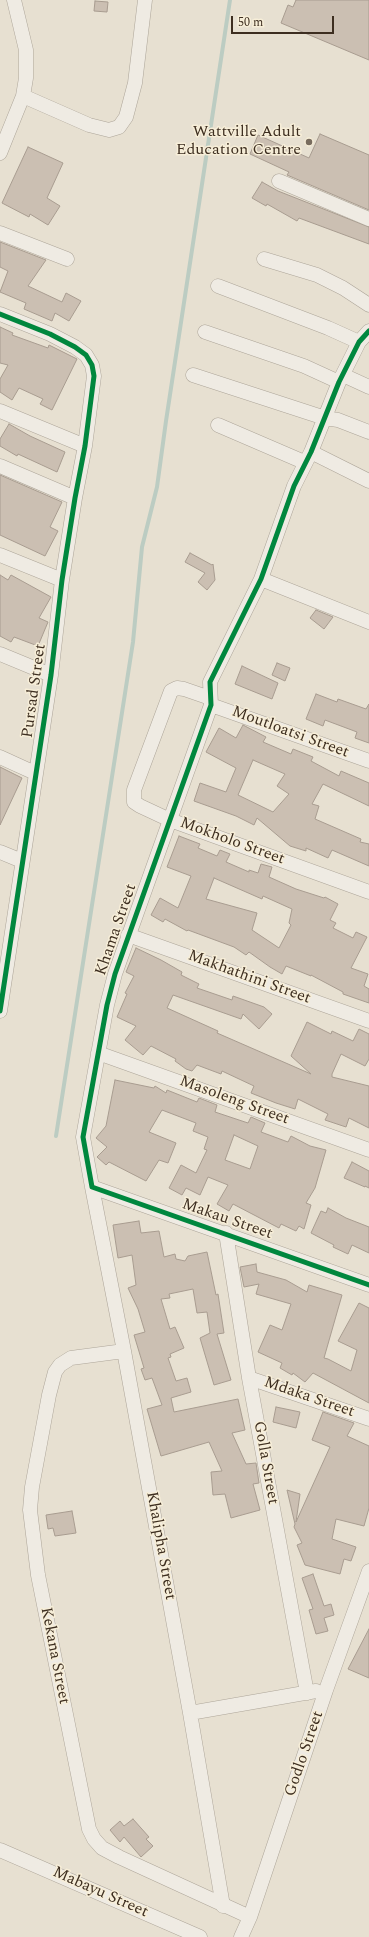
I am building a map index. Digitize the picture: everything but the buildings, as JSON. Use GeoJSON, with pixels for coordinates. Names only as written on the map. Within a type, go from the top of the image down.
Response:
{"type":"FeatureCollection","features":[{"type":"Feature","properties":{"kind":"street"},"geometry":{"type":"LineString","coordinates":[[0,153],[4,134],[23,96],[26,78],[26,50],[14,0]]}},
{"type":"Feature","properties":{"kind":"street"},"geometry":{"type":"LineString","coordinates":[[23,96],[89,125],[109,130],[119,127],[126,117],[135,83],[145,0]]}},
{"type":"Feature","properties":{"kind":"street"},"geometry":{"type":"LineString","coordinates":[[279,181],[369,219]]}},
{"type":"Feature","properties":{"kind":"street"},"geometry":{"type":"LineString","coordinates":[[0,233],[67,259]]}},
{"type":"Feature","properties":{"kind":"street"},"geometry":{"type":"LineString","coordinates":[[264,259],[317,275],[343,288],[369,305]]}},
{"type":"Feature","properties":{"kind":"street"},"geometry":{"type":"LineString","coordinates":[[218,286],[328,328],[366,336]]}},
{"type":"Feature","properties":{"kind":"street","name":"Pursad Street"},"geometry":{"type":"LineString","coordinates":[[0,314],[50,334],[75,346],[86,355],[92,365],[94,376],[86,446],[75,498],[62,580],[51,675],[36,773],[22,861],[4,954],[0,1011]]}},
{"type":"Feature","properties":{"kind":"street"},"geometry":{"type":"LineString","coordinates":[[204,332],[341,379],[369,387]]}},
{"type":"Feature","properties":{"kind":"street","name":"Khama Street"},"geometry":{"type":"LineString","coordinates":[[92,1187],[84,1146],[83,1128],[107,1005],[115,974],[211,702],[210,682],[247,610],[261,578],[294,486],[341,379],[366,336]]}},
{"type":"Feature","properties":{"kind":"street"},"geometry":{"type":"LineString","coordinates":[[193,375],[325,418],[333,418],[369,432]]}},
{"type":"Feature","properties":{"kind":"street"},"geometry":{"type":"LineString","coordinates":[[0,411],[86,446]]}},
{"type":"Feature","properties":{"kind":"street"},"geometry":{"type":"LineString","coordinates":[[218,425],[308,457],[369,481]]}},
{"type":"Feature","properties":{"kind":"street"},"geometry":{"type":"LineString","coordinates":[[0,466],[75,498]]}},
{"type":"Feature","properties":{"kind":"street"},"geometry":{"type":"LineString","coordinates":[[0,555],[62,580]]}},
{"type":"Feature","properties":{"kind":"street"},"geometry":{"type":"LineString","coordinates":[[261,578],[369,622]]}},
{"type":"Feature","properties":{"kind":"street"},"geometry":{"type":"LineString","coordinates":[[0,654],[51,675]]}},
{"type":"Feature","properties":{"kind":"street","name":"Mokholo Street"},"geometry":{"type":"LineString","coordinates":[[211,702],[184,689],[177,688],[171,691],[134,790],[133,798],[137,804],[170,820],[369,892]]}},
{"type":"Feature","properties":{"kind":"street","name":"Moutloatsi Street"},"geometry":{"type":"LineString","coordinates":[[211,702],[369,761]]}},
{"type":"Feature","properties":{"kind":"street"},"geometry":{"type":"LineString","coordinates":[[0,757],[36,773]]}},
{"type":"Feature","properties":{"kind":"street"},"geometry":{"type":"LineString","coordinates":[[0,852],[22,861]]}},
{"type":"Feature","properties":{"kind":"street","name":"Makhathini Street"},"geometry":{"type":"LineString","coordinates":[[128,935],[369,1021]]}},
{"type":"Feature","properties":{"kind":"street","name":"Masoleng Street"},"geometry":{"type":"LineString","coordinates":[[98,1053],[369,1150]]}},
{"type":"Feature","properties":{"kind":"street","name":"Makau Street"},"geometry":{"type":"LineString","coordinates":[[92,1187],[369,1285]]}},
{"type":"Feature","properties":{"kind":"street","name":"Khalipha Street"},"geometry":{"type":"LineString","coordinates":[[92,1187],[124,1351],[190,1713],[223,1906]]}},
{"type":"Feature","properties":{"kind":"street","name":"Golla Street"},"geometry":{"type":"LineString","coordinates":[[226,1234],[249,1378],[307,1693]]}},
{"type":"Feature","properties":{"kind":"street","name":"Kekana Street"},"geometry":{"type":"LineString","coordinates":[[124,1351],[71,1358],[60,1365],[55,1372],[49,1395],[32,1487],[30,1510],[38,1575],[88,1829],[102,1848],[223,1906],[250,1917]]}},
{"type":"Feature","properties":{"kind":"street","name":"Mdaka Street"},"geometry":{"type":"LineString","coordinates":[[249,1378],[369,1419]]}},
{"type":"Feature","properties":{"kind":"street","name":"Godlo Street"},"geometry":{"type":"LineString","coordinates":[[241,1937],[250,1917],[326,1690],[369,1571]]}},
{"type":"Feature","properties":{"kind":"street"},"geometry":{"type":"LineString","coordinates":[[190,1713],[326,1690]]}},
{"type":"Feature","properties":{"kind":"street","name":"Mabayu Street"},"geometry":{"type":"LineString","coordinates":[[0,1850],[200,1937]]}},
{"type":"Feature","properties":{"kind":"waterway"},"geometry":{"type":"LineString","coordinates":[[56,1136],[133,642],[142,547],[157,487],[230,0]]}},
{"type":"Feature","properties":{"kind":"cycle path"},"geometry":{"type":"LineString","coordinates":[[0,314],[50,334],[75,347],[86,355],[92,365],[94,376],[85,446],[62,580],[51,675],[0,1011]]}},
{"type":"Feature","properties":{"kind":"cycle path"},"geometry":{"type":"LineString","coordinates":[[369,331],[359,342],[339,382],[311,452],[294,486],[261,579],[210,682],[211,705],[115,974],[107,1005],[83,1137],[92,1187],[369,1285]]}},
{"type":"Feature","properties":{"kind":"place","name":"Wattville Adult Education Centre"},"geometry":{"type":"Point","coordinates":[309,142]}}]}
